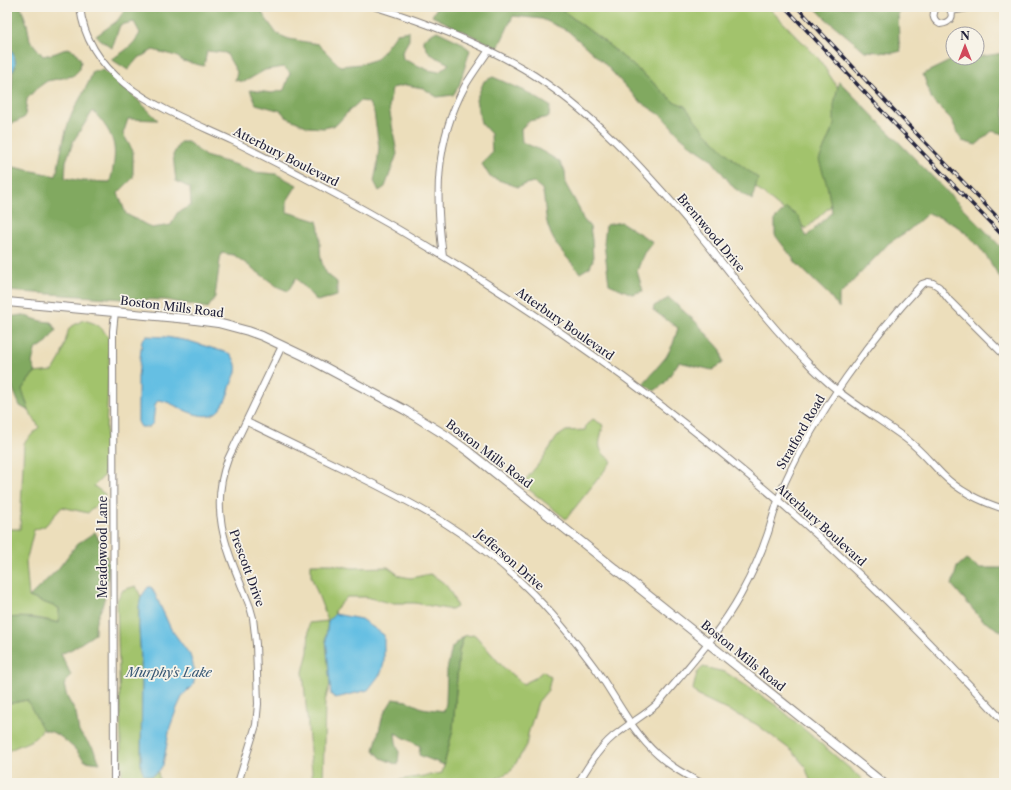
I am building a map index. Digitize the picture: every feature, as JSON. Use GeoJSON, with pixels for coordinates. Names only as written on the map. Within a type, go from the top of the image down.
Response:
{"type":"FeatureCollection","features":[{"type":"Feature","properties":{"kind":"street","name":"Atterbury Boulevard"},"geometry":{"type":"LineString","coordinates":[[80,7],[85,29],[100,60],[122,83],[134,92],[327,190],[393,226],[443,256],[512,299],[593,356],[685,424],[779,501],[840,556],[922,635],[1004,722]]}},
{"type":"Feature","properties":{"kind":"street","name":"Brentwood Drive"},"geometry":{"type":"LineString","coordinates":[[376,7],[437,28],[489,50],[553,88],[612,139],[652,181],[692,226],[782,337],[838,391],[912,443],[944,477],[983,501],[1004,508]]}},
{"type":"Feature","properties":{"kind":"street"},"geometry":{"type":"LineString","coordinates":[[937,7],[934,10],[933,17],[940,24],[947,23],[950,19],[952,15],[949,9],[972,7]]}},
{"type":"Feature","properties":{"kind":"street"},"geometry":{"type":"LineString","coordinates":[[443,256],[438,220],[438,177],[443,146],[450,120],[462,92],[489,50]]}},
{"type":"Feature","properties":{"kind":"street","name":"Stratford Road"},"geometry":{"type":"LineString","coordinates":[[578,783],[597,754],[608,741],[618,732],[647,714],[659,702],[708,644],[730,613],[752,574],[785,482],[804,446],[860,359],[922,284],[928,282],[939,287],[949,300],[1004,355]]}},
{"type":"Feature","properties":{"kind":"street","name":"Boston Mills Road"},"geometry":{"type":"LineString","coordinates":[[7,302],[218,323],[262,336],[304,356],[398,406],[447,436],[497,474],[883,783]]}},
{"type":"Feature","properties":{"kind":"street","name":"Meadowood Lane"},"geometry":{"type":"LineString","coordinates":[[114,783],[113,331],[115,312]]}},
{"type":"Feature","properties":{"kind":"street","name":"Prescott Drive"},"geometry":{"type":"LineString","coordinates":[[238,783],[258,716],[256,644],[253,618],[250,607],[224,538],[220,509],[220,489],[224,468],[282,346]]}},
{"type":"Feature","properties":{"kind":"street","name":"Jefferson Drive"},"geometry":{"type":"LineString","coordinates":[[247,422],[407,501],[445,523],[494,558],[542,603],[572,637],[599,674],[632,724],[657,754],[676,770],[701,783]]}},
{"type":"Feature","properties":{"kind":"green space"},"geometry":{"type":"Polygon","coordinates":[[[7,7],[21,7],[27,24],[30,40],[43,56],[68,48],[75,51],[81,60],[80,69],[73,76],[47,81],[36,89],[27,99],[25,117],[7,125],[7,98],[12,87],[15,61],[7,42],[7,7]]]}},
{"type":"Feature","properties":{"kind":"green space"},"geometry":{"type":"Polygon","coordinates":[[[127,7],[259,7],[277,34],[289,39],[318,44],[340,66],[361,64],[377,59],[397,33],[409,31],[409,40],[402,52],[403,59],[428,70],[439,72],[449,64],[432,55],[425,45],[423,39],[437,31],[460,42],[470,50],[459,86],[453,95],[437,97],[423,88],[406,85],[392,88],[389,107],[397,154],[385,187],[379,191],[374,181],[379,147],[374,112],[368,102],[360,101],[336,125],[324,128],[308,127],[286,117],[281,111],[256,104],[250,90],[272,93],[284,90],[290,73],[284,67],[265,70],[244,82],[235,80],[237,72],[226,53],[207,51],[204,66],[183,61],[176,56],[153,50],[137,59],[128,70],[111,59],[128,48],[138,37],[140,33],[134,22],[120,25],[112,48],[96,36],[117,21],[127,7]]]}},
{"type":"Feature","properties":{"kind":"green space"},"geometry":{"type":"Polygon","coordinates":[[[437,7],[558,7],[605,42],[673,101],[685,106],[705,132],[734,160],[758,178],[752,200],[734,188],[711,159],[680,136],[662,116],[639,101],[603,62],[568,31],[542,19],[513,16],[498,48],[432,16],[437,7]]]}},
{"type":"Feature","properties":{"kind":"green space"},"geometry":{"type":"Polygon","coordinates":[[[558,7],[768,7],[819,59],[857,117],[886,154],[806,229],[745,179],[673,102],[648,78],[605,42],[558,7]]]}},
{"type":"Feature","properties":{"kind":"green space"},"geometry":{"type":"Polygon","coordinates":[[[814,7],[906,7],[898,13],[899,41],[901,51],[893,53],[865,51],[814,7]]]}},
{"type":"Feature","properties":{"kind":"green space"},"geometry":{"type":"Polygon","coordinates":[[[1004,53],[1004,134],[992,131],[976,145],[962,141],[951,119],[932,100],[923,74],[945,63],[945,66],[985,66],[985,56],[1004,53]]]}},
{"type":"Feature","properties":{"kind":"green space"},"geometry":{"type":"Polygon","coordinates":[[[104,70],[132,94],[158,120],[128,119],[123,134],[133,151],[133,178],[118,193],[126,214],[152,228],[171,225],[177,213],[191,205],[190,188],[176,181],[173,155],[180,142],[188,142],[205,156],[240,166],[253,172],[276,174],[297,185],[287,201],[287,212],[317,221],[320,234],[322,261],[327,274],[337,282],[337,296],[317,301],[296,278],[288,291],[278,287],[234,255],[221,253],[215,297],[208,308],[166,300],[123,299],[7,291],[7,166],[56,176],[68,123],[93,71],[104,70]],[[93,111],[74,140],[66,161],[65,178],[83,181],[110,182],[113,171],[114,144],[107,128],[93,111]]]}},
{"type":"Feature","properties":{"kind":"green space"},"geometry":{"type":"Polygon","coordinates":[[[493,77],[525,91],[550,106],[549,117],[529,121],[521,129],[522,142],[559,161],[565,171],[566,185],[578,206],[583,219],[590,227],[593,260],[590,267],[580,273],[555,242],[549,229],[546,219],[542,189],[533,182],[518,187],[490,177],[482,164],[492,153],[491,134],[481,123],[476,100],[484,81],[493,77]]]}},
{"type":"Feature","properties":{"kind":"green space"},"geometry":{"type":"Polygon","coordinates":[[[839,81],[1004,250],[1004,284],[985,255],[962,230],[941,218],[928,213],[909,230],[889,243],[839,296],[839,308],[830,296],[797,264],[775,235],[775,219],[786,208],[799,217],[806,237],[832,212],[827,185],[819,160],[834,125],[834,105],[839,81]]]}},
{"type":"Feature","properties":{"kind":"green space"},"geometry":{"type":"Polygon","coordinates":[[[621,222],[653,242],[644,253],[637,271],[643,291],[632,294],[609,284],[604,243],[606,225],[621,222]]]}},
{"type":"Feature","properties":{"kind":"green space"},"geometry":{"type":"Polygon","coordinates":[[[669,298],[696,322],[721,350],[723,363],[712,370],[679,362],[664,384],[654,391],[643,384],[666,357],[673,344],[678,328],[653,310],[654,306],[669,298]]]}},
{"type":"Feature","properties":{"kind":"green space"},"geometry":{"type":"Polygon","coordinates":[[[22,315],[41,321],[51,322],[56,330],[47,342],[35,350],[32,363],[36,373],[34,373],[22,389],[29,411],[20,406],[12,386],[10,369],[8,317],[22,315]]]}},
{"type":"Feature","properties":{"kind":"green space"},"geometry":{"type":"Polygon","coordinates":[[[83,320],[100,327],[110,340],[104,476],[94,486],[106,495],[88,513],[62,507],[45,526],[34,530],[26,562],[29,597],[59,608],[59,623],[33,618],[7,618],[7,529],[20,529],[24,443],[39,427],[29,411],[22,389],[34,373],[53,371],[61,357],[69,328],[83,320]]]}},
{"type":"Feature","properties":{"kind":"green space"},"geometry":{"type":"Polygon","coordinates":[[[593,419],[603,425],[600,449],[612,461],[566,519],[522,484],[541,461],[557,437],[566,431],[585,430],[586,425],[593,419]]]}},
{"type":"Feature","properties":{"kind":"green space"},"geometry":{"type":"Polygon","coordinates":[[[95,532],[108,560],[108,573],[107,588],[96,622],[95,634],[72,649],[61,654],[71,675],[64,685],[67,697],[76,713],[79,732],[93,748],[100,763],[85,761],[74,748],[61,737],[52,732],[43,730],[27,700],[7,704],[7,618],[33,618],[59,623],[59,608],[29,597],[58,569],[77,544],[95,532]]]}},
{"type":"Feature","properties":{"kind":"green space"},"geometry":{"type":"Polygon","coordinates":[[[966,559],[979,568],[1004,568],[1004,633],[982,620],[952,585],[957,567],[966,559]]]}},
{"type":"Feature","properties":{"kind":"green space"},"geometry":{"type":"Polygon","coordinates":[[[311,564],[331,564],[352,568],[388,567],[400,576],[411,578],[430,574],[445,584],[457,607],[452,610],[415,603],[390,603],[366,597],[347,597],[334,611],[335,614],[328,621],[311,576],[311,564]]]}},
{"type":"Feature","properties":{"kind":"green space"},"geometry":{"type":"Polygon","coordinates":[[[136,586],[141,597],[139,607],[139,628],[142,676],[141,767],[151,776],[158,772],[160,783],[122,783],[117,600],[123,590],[136,586]]]}},
{"type":"Feature","properties":{"kind":"green space"},"geometry":{"type":"Polygon","coordinates":[[[328,621],[326,638],[330,684],[325,701],[323,783],[313,783],[303,672],[308,652],[309,623],[328,621]]]}},
{"type":"Feature","properties":{"kind":"green space"},"geometry":{"type":"Polygon","coordinates":[[[475,635],[503,667],[523,684],[535,678],[543,671],[551,677],[548,690],[538,702],[528,734],[527,745],[511,771],[489,783],[381,783],[442,773],[453,729],[459,651],[464,636],[475,635]]]}},
{"type":"Feature","properties":{"kind":"green space"},"geometry":{"type":"Polygon","coordinates":[[[464,636],[459,651],[453,729],[444,765],[419,755],[420,746],[395,733],[399,752],[398,765],[381,758],[374,750],[383,715],[393,699],[407,701],[422,708],[444,711],[446,703],[447,670],[452,647],[464,636]]]}},
{"type":"Feature","properties":{"kind":"green space"},"geometry":{"type":"Polygon","coordinates":[[[703,667],[725,672],[777,706],[862,779],[859,783],[811,783],[805,766],[792,751],[756,724],[697,695],[693,689],[697,673],[703,667]]]}},
{"type":"Feature","properties":{"kind":"green space"},"geometry":{"type":"Polygon","coordinates":[[[27,700],[46,720],[43,728],[36,737],[8,751],[7,755],[7,704],[27,700]]]}},
{"type":"Feature","properties":{"kind":"green space"},"geometry":{"type":"Polygon","coordinates":[[[47,777],[63,783],[32,783],[47,777]]]}},
{"type":"Feature","properties":{"kind":"water"},"geometry":{"type":"Polygon","coordinates":[[[7,42],[13,52],[15,60],[15,67],[13,71],[7,70],[7,42]]]}},
{"type":"Feature","properties":{"kind":"water"},"geometry":{"type":"Polygon","coordinates":[[[146,336],[166,337],[189,341],[231,354],[236,364],[236,371],[227,397],[219,410],[214,414],[208,415],[193,414],[158,400],[155,405],[153,423],[149,427],[141,427],[138,422],[138,377],[142,340],[146,336]]]}},
{"type":"Feature","properties":{"kind":"water","name":"Murphy's Lake"},"geometry":{"type":"Polygon","coordinates":[[[148,587],[151,587],[171,629],[190,655],[196,674],[193,685],[183,695],[170,727],[163,765],[158,772],[151,776],[144,774],[141,767],[142,676],[139,607],[141,597],[148,587]]]}},
{"type":"Feature","properties":{"kind":"water"},"geometry":{"type":"Polygon","coordinates":[[[335,614],[361,619],[384,635],[384,663],[381,673],[368,690],[336,698],[331,695],[326,638],[328,621],[335,614]]]}},
{"type":"Feature","properties":{"kind":"railway"},"geometry":{"type":"LineString","coordinates":[[785,7],[882,111],[1004,237]]}},
{"type":"Feature","properties":{"kind":"railway"},"geometry":{"type":"LineString","coordinates":[[797,7],[1004,224]]}}]}
